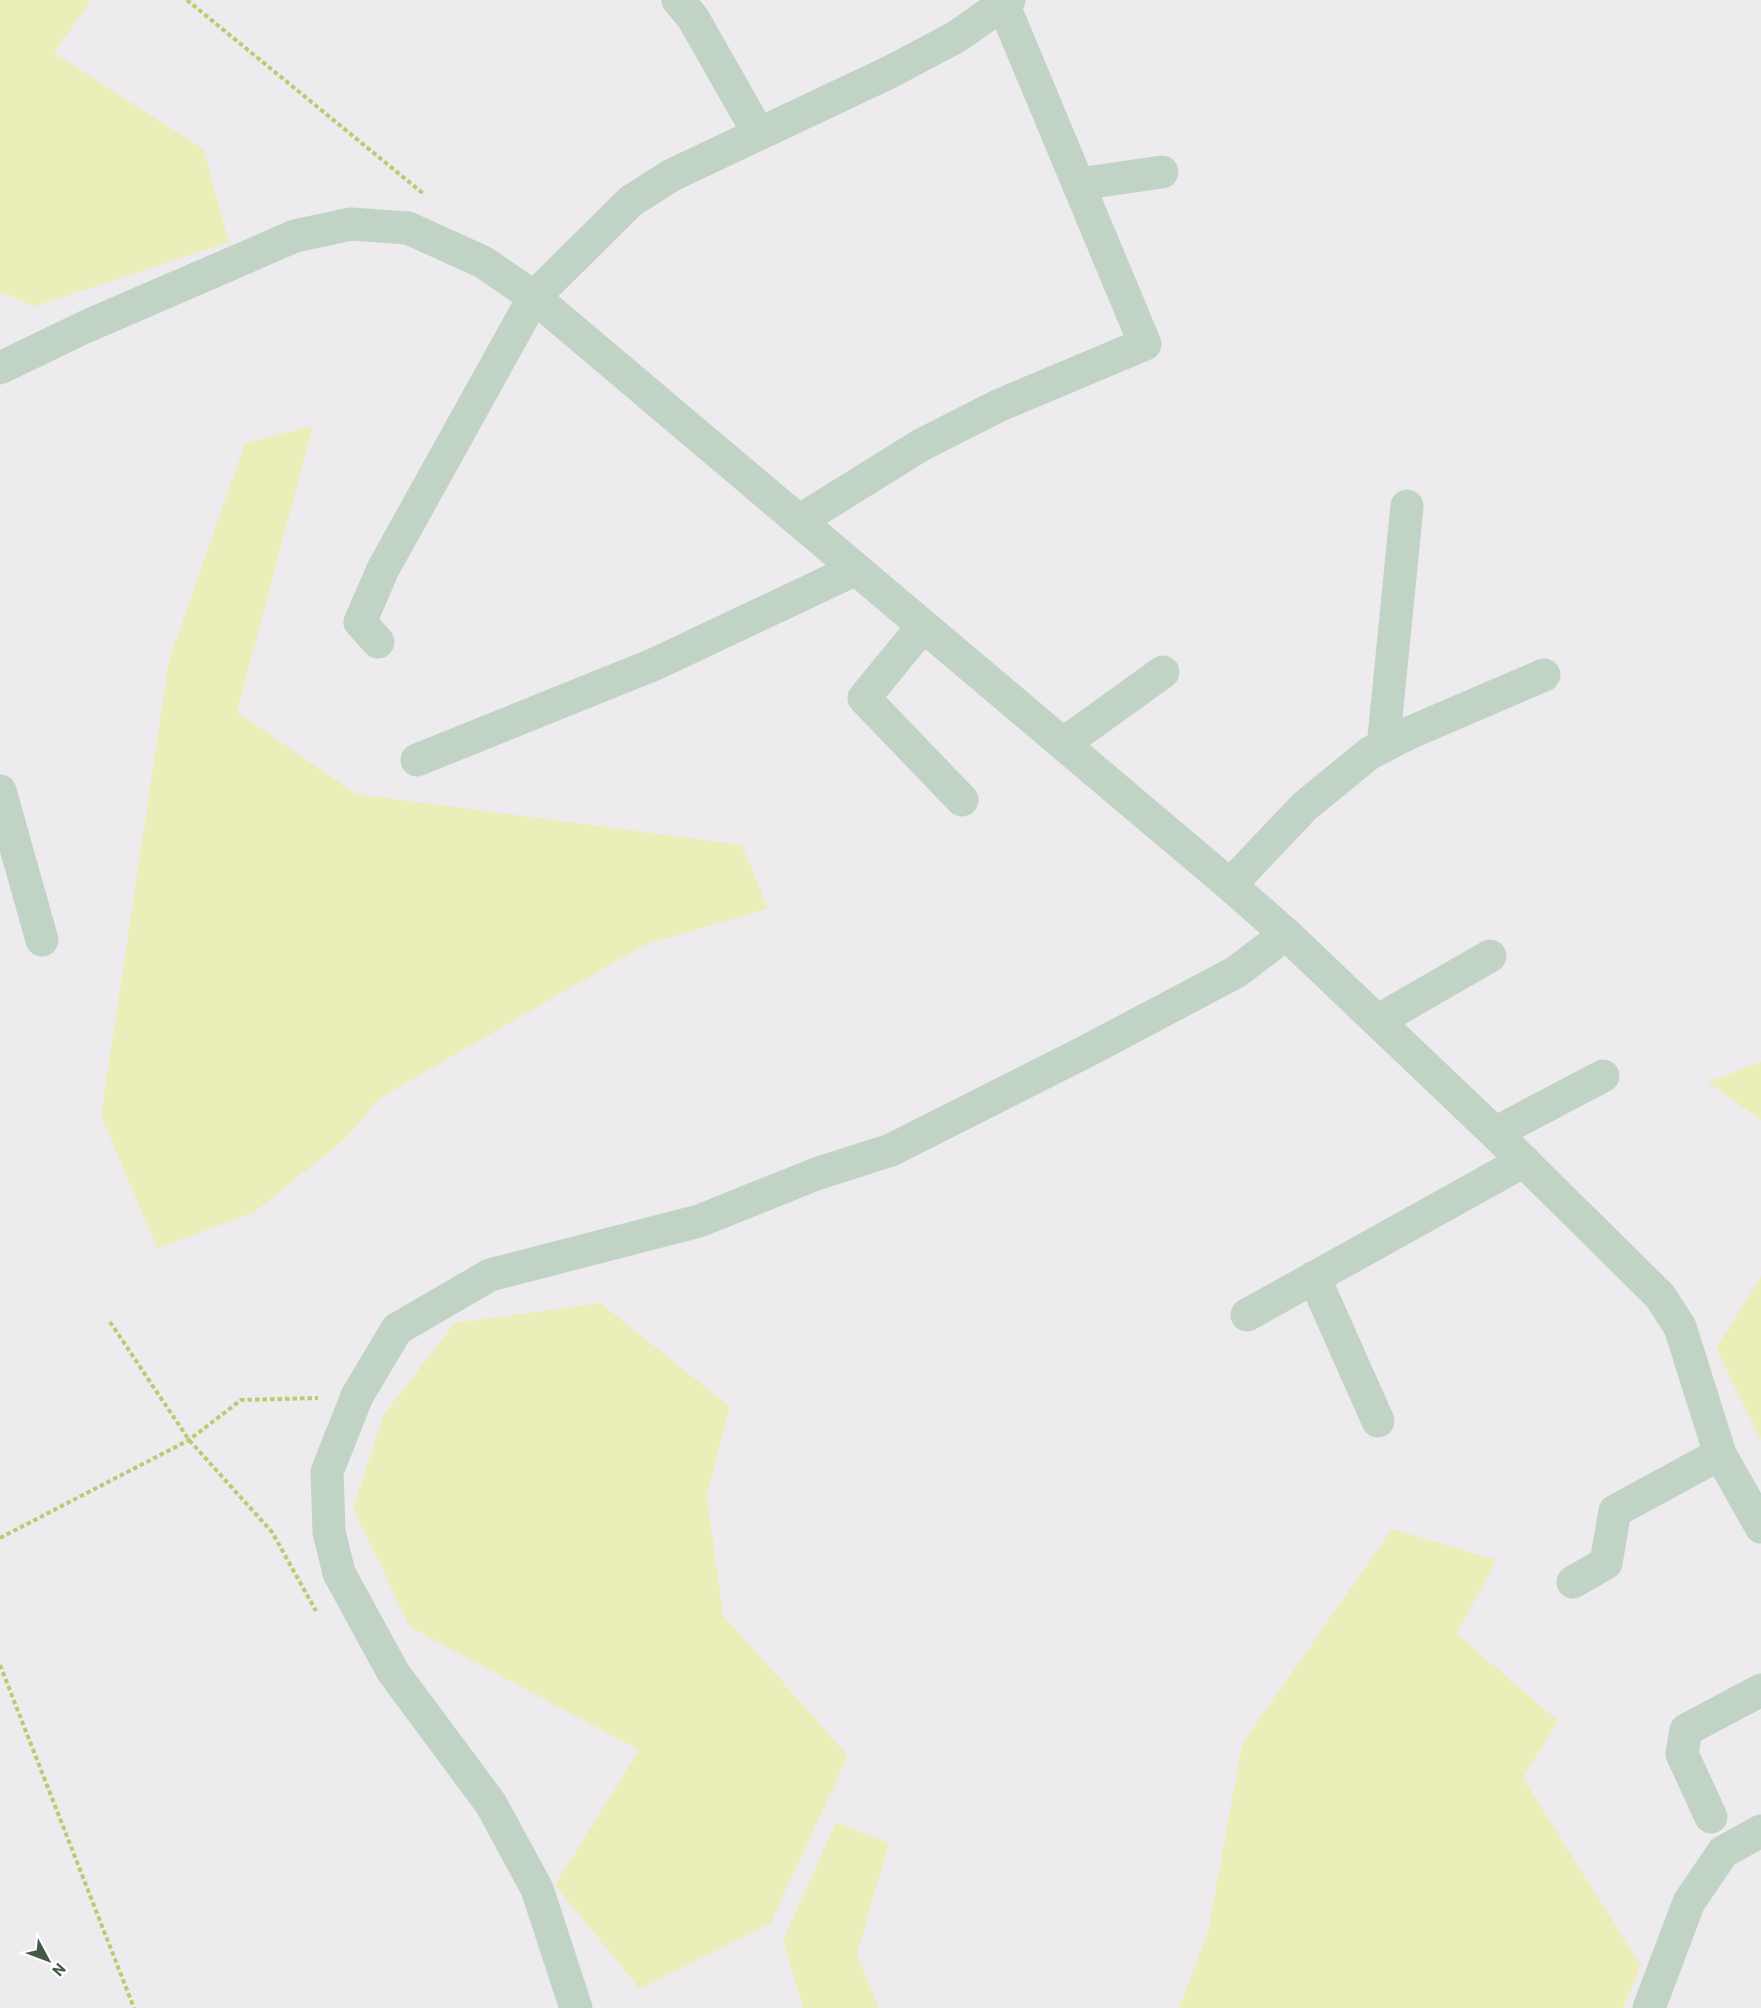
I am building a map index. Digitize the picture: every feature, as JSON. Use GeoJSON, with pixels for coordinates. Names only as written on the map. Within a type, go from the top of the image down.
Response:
{"type":"FeatureCollection","features":[{"type":"Feature","properties":{"kind":"street"},"geometry":{"type":"LineString","coordinates":[[678,0],[693,18],[759,134]]}},
{"type":"Feature","properties":{"kind":"street"},"geometry":{"type":"LineString","coordinates":[[378,642],[360,622],[382,569],[534,297],[631,201],[672,175],[890,72],[956,37],[1007,3],[1078,184],[1145,344],[1000,405],[921,445],[799,521]]}},
{"type":"Feature","properties":{"kind":"street"},"geometry":{"type":"LineString","coordinates":[[1078,184],[1162,172]]}},
{"type":"Feature","properties":{"kind":"street"},"geometry":{"type":"LineString","coordinates":[[0,368],[85,327],[295,236],[351,224],[408,228],[483,261],[534,297],[1230,885],[1286,934],[1524,1161],[1660,1296],[1680,1327],[1720,1454],[1761,1527]]}},
{"type":"Feature","properties":{"kind":"street"},"geometry":{"type":"LineString","coordinates":[[1383,747],[1407,506]]}},
{"type":"Feature","properties":{"kind":"street"},"geometry":{"type":"LineString","coordinates":[[417,760],[655,664],[856,569]]}},
{"type":"Feature","properties":{"kind":"street"},"geometry":{"type":"LineString","coordinates":[[923,626],[864,698],[962,800]]}},
{"type":"Feature","properties":{"kind":"street"},"geometry":{"type":"LineString","coordinates":[[1063,744],[1163,672]]}},
{"type":"Feature","properties":{"kind":"street"},"geometry":{"type":"LineString","coordinates":[[1230,885],[1305,806],[1370,753],[1544,675]]}},
{"type":"Feature","properties":{"kind":"street"},"geometry":{"type":"LineString","coordinates":[[0,791],[42,940]]}},
{"type":"Feature","properties":{"kind":"street"},"geometry":{"type":"LineString","coordinates":[[576,2008],[532,1880],[490,1804],[393,1672],[339,1573],[329,1532],[327,1472],[357,1396],[397,1329],[490,1275],[699,1221],[816,1174],[891,1150],[1236,972],[1286,934]]}},
{"type":"Feature","properties":{"kind":"street"},"geometry":{"type":"LineString","coordinates":[[1377,1021],[1490,956]]}},
{"type":"Feature","properties":{"kind":"street"},"geometry":{"type":"LineString","coordinates":[[1495,1133],[1603,1076]]}},
{"type":"Feature","properties":{"kind":"street"},"geometry":{"type":"LineString","coordinates":[[1247,1315],[1524,1161]]}},
{"type":"Feature","properties":{"kind":"street"},"geometry":{"type":"LineString","coordinates":[[1314,1277],[1378,1421]]}},
{"type":"Feature","properties":{"kind":"street"},"geometry":{"type":"LineString","coordinates":[[1573,1582],[1606,1563],[1615,1511],[1720,1454]]}},
{"type":"Feature","properties":{"kind":"street"},"geometry":{"type":"LineString","coordinates":[[1711,1818],[1682,1754],[1686,1730],[1761,1690]]}},
{"type":"Feature","properties":{"kind":"street"},"geometry":{"type":"LineString","coordinates":[[1649,2008],[1689,1902],[1723,1852],[1761,1831]]}},
{"type":"Feature","properties":{"kind":"path"},"geometry":{"type":"LineString","coordinates":[[187,0],[434,202]]}},
{"type":"Feature","properties":{"kind":"path"},"geometry":{"type":"LineString","coordinates":[[110,1322],[189,1440],[272,1532],[317,1613]]}},
{"type":"Feature","properties":{"kind":"path"},"geometry":{"type":"LineString","coordinates":[[0,1538],[189,1440],[241,1400],[357,1396]]}},
{"type":"Feature","properties":{"kind":"path"},"geometry":{"type":"LineString","coordinates":[[0,1665],[134,2008]]}},
{"type":"Feature","properties":{"kind":"green space"},"geometry":{"type":"Polygon","coordinates":[[[0,0],[91,0],[54,53],[203,149],[229,242],[35,306],[0,292],[0,0]]]}},
{"type":"Feature","properties":{"kind":"green space"},"geometry":{"type":"Polygon","coordinates":[[[313,426],[237,712],[356,794],[742,845],[768,909],[646,944],[380,1098],[345,1139],[253,1213],[157,1248],[101,1116],[169,660],[245,443],[313,426]]]}},
{"type":"Feature","properties":{"kind":"green space"},"geometry":{"type":"Polygon","coordinates":[[[1761,1062],[1761,1120],[1708,1082],[1761,1062]]]}},
{"type":"Feature","properties":{"kind":"green space"},"geometry":{"type":"Polygon","coordinates":[[[1761,1276],[1761,1440],[1716,1349],[1761,1276]]]}},
{"type":"Feature","properties":{"kind":"green space"},"geometry":{"type":"Polygon","coordinates":[[[600,1303],[730,1407],[707,1496],[723,1615],[848,1756],[770,1924],[640,1989],[555,1885],[639,1750],[410,1627],[353,1509],[384,1414],[455,1323],[600,1303]]]}},
{"type":"Feature","properties":{"kind":"green space"},"geometry":{"type":"Polygon","coordinates":[[[1392,1529],[1496,1560],[1457,1634],[1558,1721],[1523,1778],[1641,1966],[1623,2008],[1179,2008],[1208,1932],[1242,1744],[1392,1529]]]}},
{"type":"Feature","properties":{"kind":"green space"},"geometry":{"type":"Polygon","coordinates":[[[836,1822],[889,1843],[857,1954],[879,2008],[803,2008],[783,1940],[836,1822]]]}}]}
